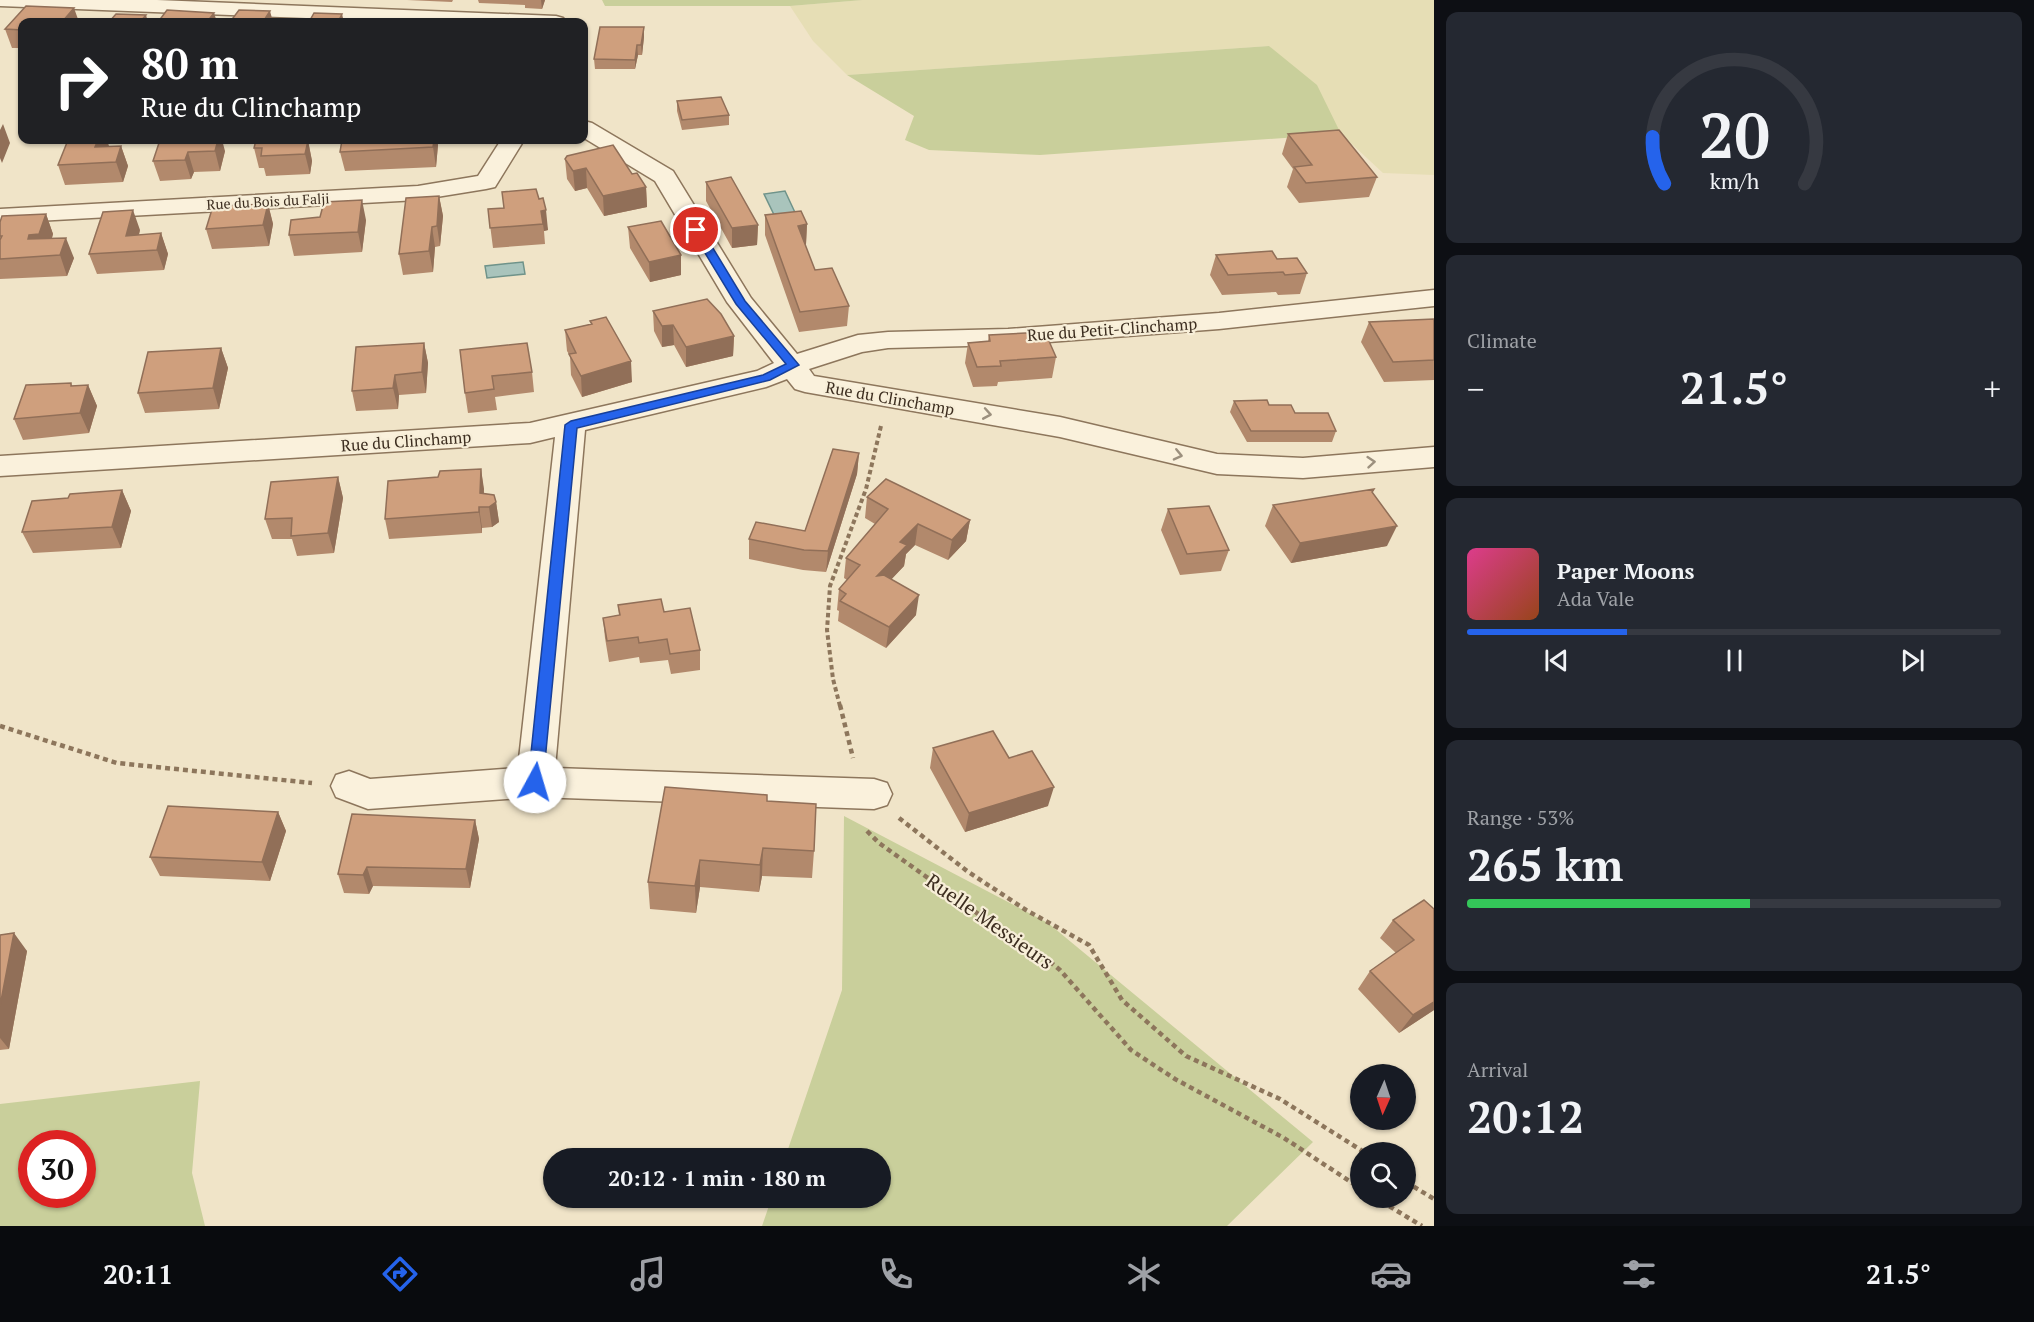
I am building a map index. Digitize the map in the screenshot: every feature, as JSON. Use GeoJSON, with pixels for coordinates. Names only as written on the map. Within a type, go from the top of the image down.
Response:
{"type":"FeatureCollection","features":[{"type":"Feature","properties":{"kind":"street"},"geometry":{"type":"LineString","coordinates":[[0,0],[455,18]]}},
{"type":"Feature","properties":{"kind":"street"},"geometry":{"type":"LineString","coordinates":[[588,130],[664,176],[740,302],[793,365]]}},
{"type":"Feature","properties":{"kind":"street","name":"Rue du Bois du Falji"},"geometry":{"type":"LineString","coordinates":[[0,216],[418,193],[486,182],[510,144]]}},
{"type":"Feature","properties":{"kind":"street","name":"Rue du Petit-Clinchamp"},"geometry":{"type":"LineString","coordinates":[[793,365],[858,344],[888,340],[1008,337],[1219,321],[1434,298]]}},
{"type":"Feature","properties":{"kind":"street","name":"Rue du Clinchamp"},"geometry":{"type":"LineString","coordinates":[[0,466],[530,433],[766,378],[793,365],[805,383],[1060,427],[1216,464],[1303,468],[1434,457]]}},
{"type":"Feature","properties":{"kind":"street"},"geometry":{"type":"LineString","coordinates":[[535,782],[571,425]]}},
{"type":"Feature","properties":{"kind":"street"},"geometry":{"type":"LineString","coordinates":[[349,786],[368,794],[535,782],[874,794]]}},
{"type":"Feature","properties":{"kind":"path","name":"Ruelle Messieurs"},"geometry":{"type":"LineString","coordinates":[[888,398],[866,489],[830,586],[827,630],[833,679],[852,758],[874,794],[909,828],[967,871],[1026,910],[1089,945],[1122,1000],[1186,1056],[1280,1100],[1350,1143]]}},
{"type":"Feature","properties":{"kind":"path"},"geometry":{"type":"LineString","coordinates":[[0,726],[117,763],[349,786]]}},
{"type":"Feature","properties":{"kind":"path","name":"Ruelle Messieurs"},"geometry":{"type":"LineString","coordinates":[[829,791],[879,843],[1009,936],[1042,955],[1060,970],[1131,1050],[1175,1079],[1284,1138],[1350,1181]]}},
{"type":"Feature","properties":{"kind":"path"},"geometry":{"type":"LineString","coordinates":[[1416,1188],[1434,1199]]}},
{"type":"Feature","properties":{"kind":"path"},"geometry":{"type":"LineString","coordinates":[[1392,1208],[1422,1226]]}},
{"type":"Feature","properties":{"kind":"shaded area"},"geometry":{"type":"Polygon","coordinates":[[[863,0],[1434,0],[1434,175],[1383,173],[1341,134],[1269,46],[847,75],[813,41],[790,6],[863,0]]]}},
{"type":"Feature","properties":{"kind":"green space"},"geometry":{"type":"Polygon","coordinates":[[[602,0],[863,0],[790,6],[605,6],[602,0]]]}},
{"type":"Feature","properties":{"kind":"green space"},"geometry":{"type":"Polygon","coordinates":[[[1269,46],[1317,85],[1341,134],[1040,155],[929,150],[905,140],[914,116],[847,75],[1269,46]]]}},
{"type":"Feature","properties":{"kind":"green space"},"geometry":{"type":"Polygon","coordinates":[[[844,816],[1048,923],[1313,1142],[1227,1226],[762,1226],[768,1208],[891,1208],[891,1148],[788,1148],[842,990],[844,816]]]}},
{"type":"Feature","properties":{"kind":"green space"},"geometry":{"type":"Polygon","coordinates":[[[200,1081],[192,1173],[205,1226],[0,1226],[0,1104],[200,1081]]]}},
{"type":"Feature","properties":{"kind":"water"},"geometry":{"type":"Polygon","coordinates":[[[785,191],[799,221],[778,223],[764,194],[785,191]]]}},
{"type":"Feature","properties":{"kind":"water"},"geometry":{"type":"Polygon","coordinates":[[[523,262],[525,274],[487,278],[485,266],[523,262]]]}},
{"type":"Feature","properties":{"kind":"building"},"geometry":{"type":"Polygon","coordinates":[[[26,6],[74,8],[65,18],[18,18],[18,30],[5,29],[26,6]]]}},
{"type":"Feature","properties":{"kind":"building"},"geometry":{"type":"Polygon","coordinates":[[[167,10],[214,13],[210,18],[161,18],[167,10]]]}},
{"type":"Feature","properties":{"kind":"building"},"geometry":{"type":"Polygon","coordinates":[[[239,10],[270,11],[266,18],[233,18],[239,10]]]}},
{"type":"Feature","properties":{"kind":"building"},"geometry":{"type":"Polygon","coordinates":[[[314,13],[342,14],[340,18],[311,18],[314,13]]]}},
{"type":"Feature","properties":{"kind":"building"},"geometry":{"type":"Polygon","coordinates":[[[116,14],[146,15],[143,18],[112,18],[116,14]]]}},
{"type":"Feature","properties":{"kind":"building"},"geometry":{"type":"Polygon","coordinates":[[[600,27],[644,27],[641,45],[637,45],[635,60],[594,59],[600,27]]]}},
{"type":"Feature","properties":{"kind":"building"},"geometry":{"type":"Polygon","coordinates":[[[721,97],[729,115],[682,120],[677,101],[721,97]]]}},
{"type":"Feature","properties":{"kind":"building"},"geometry":{"type":"Polygon","coordinates":[[[1339,130],[1377,177],[1306,183],[1294,167],[1312,165],[1288,134],[1339,130]]]}},
{"type":"Feature","properties":{"kind":"building"},"geometry":{"type":"Polygon","coordinates":[[[66,144],[96,144],[95,147],[121,146],[116,162],[58,165],[66,144]]]}},
{"type":"Feature","properties":{"kind":"building"},"geometry":{"type":"Polygon","coordinates":[[[159,144],[217,144],[215,151],[188,152],[185,160],[153,161],[159,144]]]}},
{"type":"Feature","properties":{"kind":"building"},"geometry":{"type":"Polygon","coordinates":[[[255,144],[307,144],[305,154],[261,156],[262,148],[254,148],[255,144]]]}},
{"type":"Feature","properties":{"kind":"building"},"geometry":{"type":"Polygon","coordinates":[[[341,144],[433,144],[433,147],[340,152],[341,144]]]}},
{"type":"Feature","properties":{"kind":"building"},"geometry":{"type":"Polygon","coordinates":[[[613,145],[632,174],[637,173],[646,187],[603,196],[586,168],[573,171],[565,159],[567,156],[613,145]]]}},
{"type":"Feature","properties":{"kind":"building"},"geometry":{"type":"Polygon","coordinates":[[[731,177],[758,225],[732,228],[706,182],[731,177]]]}},
{"type":"Feature","properties":{"kind":"building"},"geometry":{"type":"Polygon","coordinates":[[[536,189],[539,199],[543,198],[546,210],[541,211],[543,224],[490,228],[488,209],[504,208],[502,192],[536,189]]]}},
{"type":"Feature","properties":{"kind":"building"},"geometry":{"type":"Polygon","coordinates":[[[439,196],[437,226],[432,227],[429,251],[399,254],[406,198],[439,196]]]}},
{"type":"Feature","properties":{"kind":"building"},"geometry":{"type":"Polygon","coordinates":[[[362,200],[358,232],[289,235],[291,220],[320,217],[324,202],[362,200]]]}},
{"type":"Feature","properties":{"kind":"building"},"geometry":{"type":"Polygon","coordinates":[[[268,204],[263,225],[206,229],[213,206],[268,204]]]}},
{"type":"Feature","properties":{"kind":"building"},"geometry":{"type":"Polygon","coordinates":[[[133,210],[126,236],[161,233],[157,250],[89,254],[103,212],[133,210]]]}},
{"type":"Feature","properties":{"kind":"building"},"geometry":{"type":"Polygon","coordinates":[[[801,211],[807,224],[798,226],[815,270],[832,268],[849,306],[800,312],[765,215],[801,211]]]}},
{"type":"Feature","properties":{"kind":"building"},"geometry":{"type":"Polygon","coordinates":[[[46,214],[39,234],[29,235],[28,239],[66,238],[60,255],[0,259],[2,216],[46,214]]]}},
{"type":"Feature","properties":{"kind":"building"},"geometry":{"type":"Polygon","coordinates":[[[661,221],[681,255],[649,262],[628,227],[661,221]]]}},
{"type":"Feature","properties":{"kind":"building"},"geometry":{"type":"Polygon","coordinates":[[[1272,251],[1277,259],[1297,258],[1307,273],[1228,275],[1216,255],[1272,251]]]}},
{"type":"Feature","properties":{"kind":"building"},"geometry":{"type":"Polygon","coordinates":[[[707,299],[721,314],[734,336],[686,347],[673,325],[662,326],[653,311],[707,299]]]}},
{"type":"Feature","properties":{"kind":"building"},"geometry":{"type":"Polygon","coordinates":[[[606,317],[631,361],[581,376],[569,354],[576,353],[565,330],[592,324],[590,321],[606,317]]]}},
{"type":"Feature","properties":{"kind":"building"},"geometry":{"type":"Polygon","coordinates":[[[1434,319],[1434,360],[1393,362],[1369,322],[1434,319]]]}},
{"type":"Feature","properties":{"kind":"building"},"geometry":{"type":"Polygon","coordinates":[[[1045,332],[1056,357],[1000,361],[1001,366],[977,367],[968,343],[990,341],[989,335],[1045,332]]]}},
{"type":"Feature","properties":{"kind":"building"},"geometry":{"type":"Polygon","coordinates":[[[424,343],[422,372],[395,375],[393,388],[352,391],[356,347],[424,343]]]}},
{"type":"Feature","properties":{"kind":"building"},"geometry":{"type":"Polygon","coordinates":[[[527,343],[532,372],[492,376],[494,389],[465,393],[460,350],[527,343]]]}},
{"type":"Feature","properties":{"kind":"building"},"geometry":{"type":"Polygon","coordinates":[[[221,348],[213,388],[138,393],[148,352],[221,348]]]}},
{"type":"Feature","properties":{"kind":"building"},"geometry":{"type":"Polygon","coordinates":[[[71,383],[71,386],[88,385],[80,413],[14,419],[26,385],[71,383]]]}},
{"type":"Feature","properties":{"kind":"building"},"geometry":{"type":"Polygon","coordinates":[[[1267,400],[1269,405],[1291,405],[1295,413],[1328,413],[1336,431],[1251,431],[1234,401],[1267,400]]]}},
{"type":"Feature","properties":{"kind":"building"},"geometry":{"type":"Polygon","coordinates":[[[833,449],[859,453],[828,551],[804,550],[749,539],[756,522],[805,531],[833,449]]]}},
{"type":"Feature","properties":{"kind":"building"},"geometry":{"type":"Polygon","coordinates":[[[481,469],[480,493],[494,495],[496,502],[489,507],[479,507],[479,512],[385,519],[388,481],[438,477],[440,471],[481,469]]]}},
{"type":"Feature","properties":{"kind":"building"},"geometry":{"type":"Polygon","coordinates":[[[338,477],[328,533],[291,536],[292,518],[265,519],[271,482],[338,477]]]}},
{"type":"Feature","properties":{"kind":"building"},"geometry":{"type":"Polygon","coordinates":[[[886,479],[970,520],[952,540],[918,524],[900,542],[907,545],[877,576],[884,575],[919,595],[889,627],[840,601],[846,594],[839,589],[860,565],[846,558],[888,509],[867,497],[886,479]]]}},
{"type":"Feature","properties":{"kind":"building"},"geometry":{"type":"Polygon","coordinates":[[[1374,489],[1372,492],[1397,526],[1300,543],[1273,505],[1374,489]]]}},
{"type":"Feature","properties":{"kind":"building"},"geometry":{"type":"Polygon","coordinates":[[[122,490],[112,527],[22,532],[32,501],[68,498],[70,494],[122,490]]]}},
{"type":"Feature","properties":{"kind":"building"},"geometry":{"type":"Polygon","coordinates":[[[1209,506],[1229,550],[1187,554],[1168,509],[1209,506]]]}},
{"type":"Feature","properties":{"kind":"building"},"geometry":{"type":"Polygon","coordinates":[[[661,599],[664,612],[690,608],[700,650],[670,654],[667,639],[639,643],[638,637],[607,641],[603,618],[620,615],[618,605],[661,599]]]}},
{"type":"Feature","properties":{"kind":"building"},"geometry":{"type":"Polygon","coordinates":[[[993,731],[1009,758],[1032,751],[1054,787],[969,813],[933,748],[993,731]]]}},
{"type":"Feature","properties":{"kind":"building"},"geometry":{"type":"Polygon","coordinates":[[[665,787],[767,795],[767,801],[816,804],[814,851],[763,848],[760,865],[700,860],[695,886],[648,882],[665,787]]]}},
{"type":"Feature","properties":{"kind":"building"},"geometry":{"type":"Polygon","coordinates":[[[168,806],[278,812],[262,862],[150,857],[168,806]]]}},
{"type":"Feature","properties":{"kind":"building"},"geometry":{"type":"Polygon","coordinates":[[[352,814],[475,820],[466,869],[367,867],[363,875],[338,874],[352,814]]]}},
{"type":"Feature","properties":{"kind":"building"},"geometry":{"type":"Polygon","coordinates":[[[1424,900],[1434,909],[1434,1002],[1413,1015],[1370,971],[1414,940],[1393,920],[1424,900]]]}},
{"type":"Feature","properties":{"kind":"building"},"geometry":{"type":"Polygon","coordinates":[[[14,933],[0,1006],[0,935],[14,933]]]}},
{"type":"Feature","properties":{"kind":"route"},"geometry":{"type":"LineString","coordinates":[[535,782],[571,425],[766,378],[793,365],[740,302],[696,230]]}}]}
